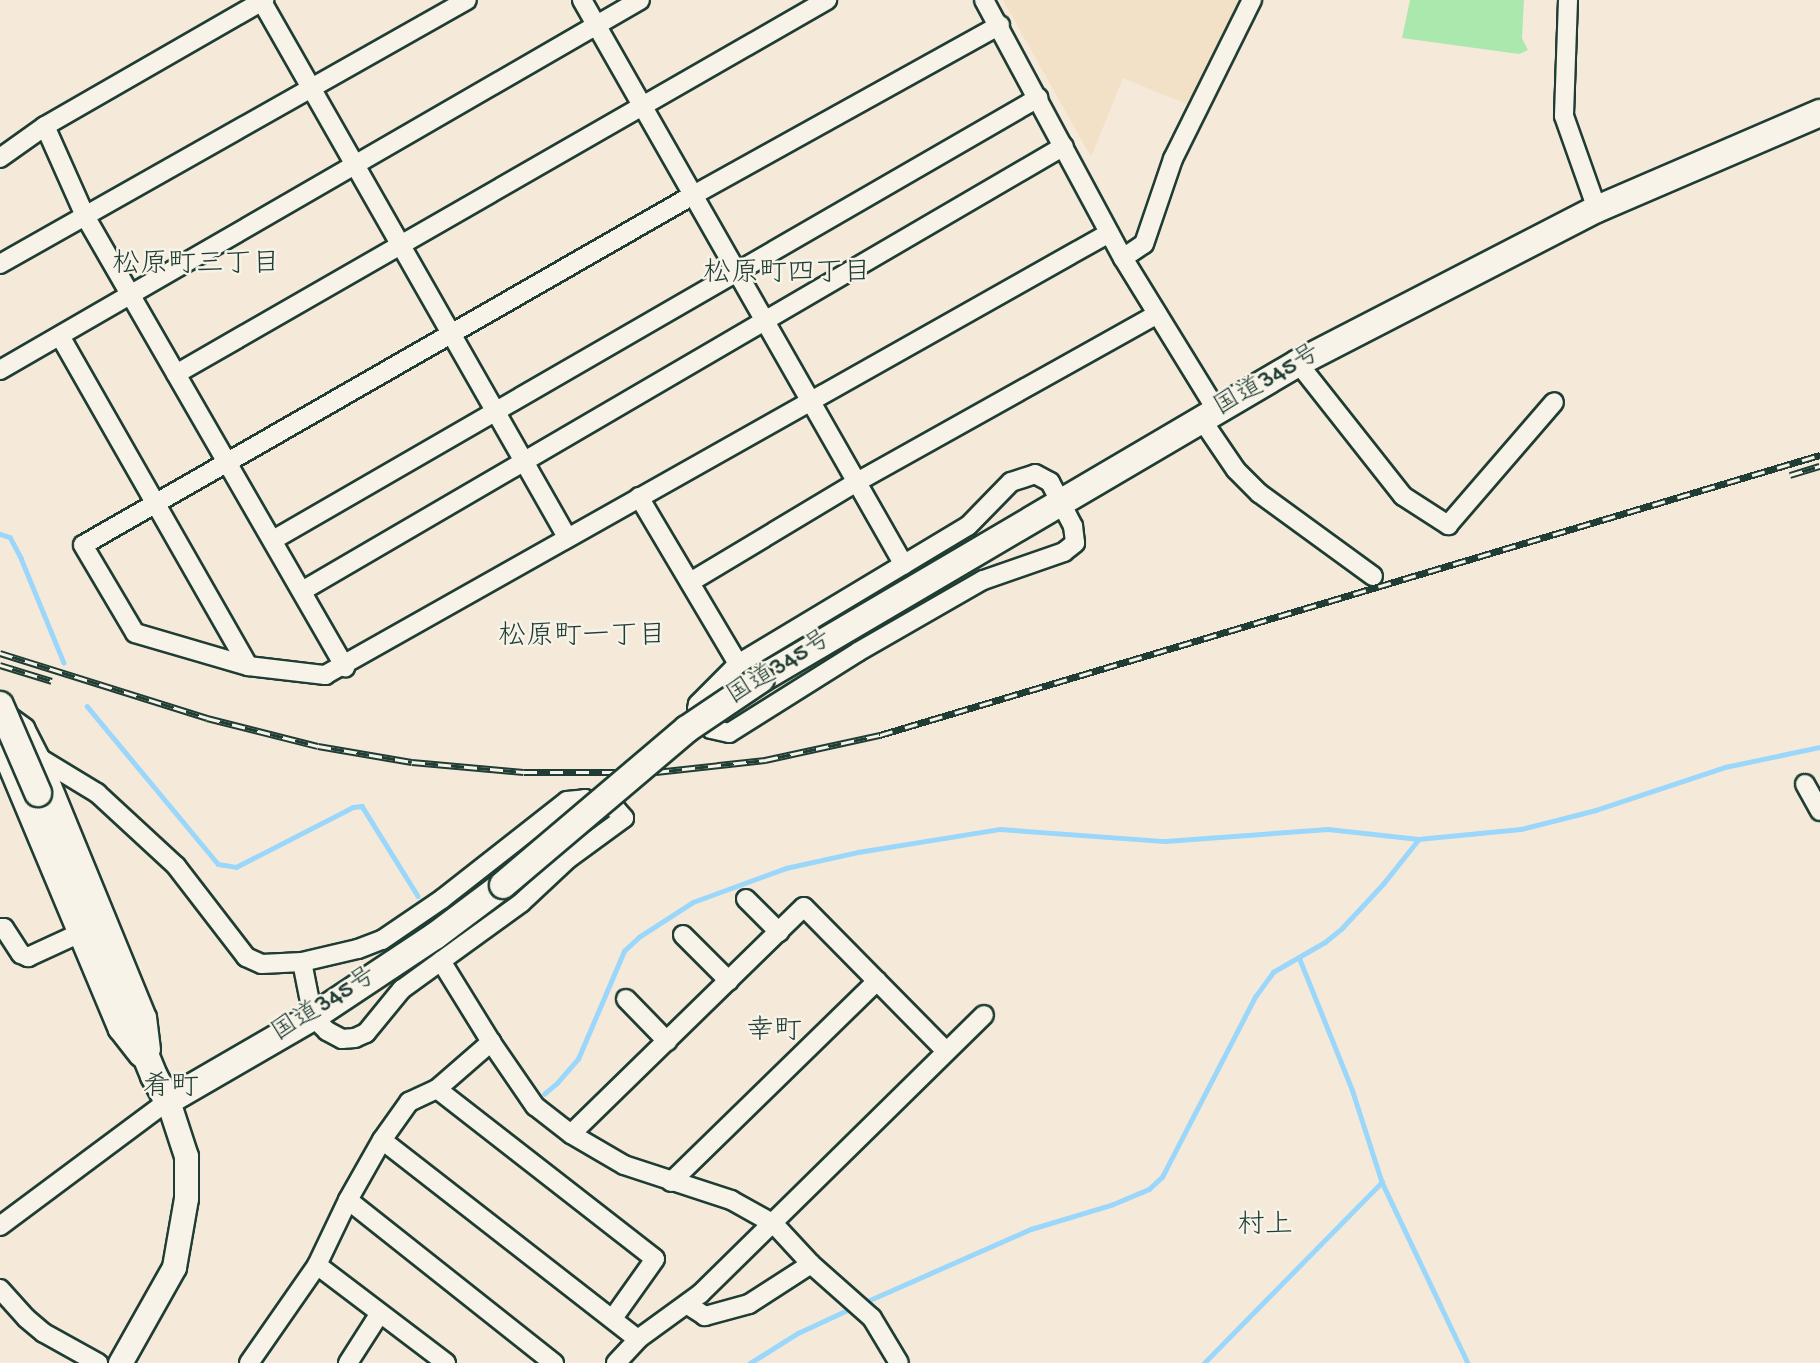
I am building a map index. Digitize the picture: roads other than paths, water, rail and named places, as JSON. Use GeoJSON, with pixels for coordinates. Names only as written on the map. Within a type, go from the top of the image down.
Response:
{"type":"FeatureCollection","features":[{"type":"Feature","properties":{"kind":"highway","name":"国道345号"},"geometry":{"type":"LineString","coordinates":[[168,1101],[313,1017],[435,936],[503,885],[687,729],[761,678],[1298,363],[1597,209],[1820,113]]}},
{"type":"Feature","properties":{"kind":"highway"},"geometry":{"type":"LineString","coordinates":[[0,708],[38,793],[154,1076],[168,1101]]}},
{"type":"Feature","properties":{"kind":"main road"},"geometry":{"type":"LineString","coordinates":[[120,1363],[174,1267],[184,1212],[186,1156],[168,1101]]}},
{"type":"Feature","properties":{"kind":"street"},"geometry":{"type":"LineString","coordinates":[[0,158],[45,126],[262,0],[567,537]]}},
{"type":"Feature","properties":{"kind":"street"},"geometry":{"type":"LineString","coordinates":[[0,264],[467,0]]}},
{"type":"Feature","properties":{"kind":"street"},"geometry":{"type":"LineString","coordinates":[[582,0],[904,565]]}},
{"type":"Feature","properties":{"kind":"street"},"geometry":{"type":"LineString","coordinates":[[0,370],[640,0]]}},
{"type":"Feature","properties":{"kind":"street"},"geometry":{"type":"LineString","coordinates":[[176,374],[827,0]]}},
{"type":"Feature","properties":{"kind":"street"},"geometry":{"type":"LineString","coordinates":[[984,0],[1000,25],[1109,233],[1157,314],[1236,470],[1259,493],[1373,576]]}},
{"type":"Feature","properties":{"kind":"street"},"geometry":{"type":"LineString","coordinates":[[1123,258],[1144,244],[1173,159],[1252,0]]}},
{"type":"Feature","properties":{"kind":"street"},"geometry":{"type":"LineString","coordinates":[[1568,0],[1564,116],[1597,209]]}},
{"type":"Feature","properties":{"kind":"street"},"geometry":{"type":"LineString","coordinates":[[1000,25],[693,195],[83,545],[135,633],[248,666],[325,676],[1109,233]]}},
{"type":"Feature","properties":{"kind":"street"},"geometry":{"type":"LineString","coordinates":[[272,540],[1038,98]]}},
{"type":"Feature","properties":{"kind":"street"},"geometry":{"type":"LineString","coordinates":[[45,126],[85,216],[345,667]]}},
{"type":"Feature","properties":{"kind":"street"},"geometry":{"type":"LineString","coordinates":[[302,591],[1064,146]]}},
{"type":"Feature","properties":{"kind":"street"},"geometry":{"type":"LineString","coordinates":[[692,581],[857,482],[1157,314]]}},
{"type":"Feature","properties":{"kind":"street"},"geometry":{"type":"LineString","coordinates":[[60,336],[248,666]]}},
{"type":"Feature","properties":{"kind":"street"},"geometry":{"type":"LineString","coordinates":[[1298,363],[1403,496],[1448,525],[1554,402]]}},
{"type":"Feature","properties":{"kind":"street"},"geometry":{"type":"LineString","coordinates":[[1020,476],[1042,476],[1051,482],[1075,535],[1074,543],[1064,552],[983,580],[858,652],[729,733],[717,732],[704,719],[697,709],[698,704],[738,664],[904,565],[968,526],[1020,476]]}},
{"type":"Feature","properties":{"kind":"street"},"geometry":{"type":"LineString","coordinates":[[639,497],[692,581],[738,664]]}},
{"type":"Feature","properties":{"kind":"street"},"geometry":{"type":"LineString","coordinates":[[0,708],[25,729],[41,759],[147,1017],[154,1076]]}},
{"type":"Feature","properties":{"kind":"street"},"geometry":{"type":"LineString","coordinates":[[0,748],[118,1030],[154,1076]]}},
{"type":"Feature","properties":{"kind":"street"},"geometry":{"type":"LineString","coordinates":[[41,759],[97,793],[176,866],[249,959],[262,964],[302,961],[358,949],[382,940],[443,899],[567,801],[585,799],[616,809],[624,818],[568,859],[521,903],[402,989],[366,1033],[355,1038],[342,1039],[327,1031],[313,1017],[302,961]]}},
{"type":"Feature","properties":{"kind":"street"},"geometry":{"type":"LineString","coordinates":[[1805,784],[1820,811]]}},
{"type":"Feature","properties":{"kind":"street"},"geometry":{"type":"LineString","coordinates":[[746,899],[779,932]]}},
{"type":"Feature","properties":{"kind":"street"},"geometry":{"type":"LineString","coordinates":[[571,1134],[804,907],[946,1051]]}},
{"type":"Feature","properties":{"kind":"street"},"geometry":{"type":"LineString","coordinates":[[0,928],[4,928],[22,954],[28,957],[78,934]]}},
{"type":"Feature","properties":{"kind":"street"},"geometry":{"type":"LineString","coordinates":[[683,935],[729,981]]}},
{"type":"Feature","properties":{"kind":"street"},"geometry":{"type":"LineString","coordinates":[[441,961],[491,1042],[535,1106],[571,1134],[624,1165],[731,1200],[774,1224],[811,1264],[872,1318],[899,1363]]}},
{"type":"Feature","properties":{"kind":"street"},"geometry":{"type":"LineString","coordinates":[[671,1182],[877,981]]}},
{"type":"Feature","properties":{"kind":"street"},"geometry":{"type":"LineString","coordinates":[[626,999],[667,1041]]}},
{"type":"Feature","properties":{"kind":"street"},"geometry":{"type":"LineString","coordinates":[[616,1363],[638,1339],[688,1305],[774,1224],[984,1015]]}},
{"type":"Feature","properties":{"kind":"street"},"geometry":{"type":"LineString","coordinates":[[249,1363],[317,1265],[348,1199],[382,1140],[409,1102],[437,1089],[491,1042]]}},
{"type":"Feature","properties":{"kind":"street"},"geometry":{"type":"LineString","coordinates":[[437,1089],[655,1259],[613,1318]]}},
{"type":"Feature","properties":{"kind":"street"},"geometry":{"type":"LineString","coordinates":[[0,1226],[168,1101]]}},
{"type":"Feature","properties":{"kind":"street"},"geometry":{"type":"LineString","coordinates":[[382,1140],[638,1339]]}},
{"type":"Feature","properties":{"kind":"street"},"geometry":{"type":"LineString","coordinates":[[348,1199],[554,1363]]}},
{"type":"Feature","properties":{"kind":"street"},"geometry":{"type":"LineString","coordinates":[[688,1305],[705,1316],[749,1304],[811,1264]]}},
{"type":"Feature","properties":{"kind":"street"},"geometry":{"type":"LineString","coordinates":[[317,1265],[439,1361]]}},
{"type":"Feature","properties":{"kind":"street"},"geometry":{"type":"LineString","coordinates":[[0,1289],[26,1318],[44,1333],[98,1363]]}},
{"type":"Feature","properties":{"kind":"street"},"geometry":{"type":"LineString","coordinates":[[348,1363],[380,1313]]}},
{"type":"Feature","properties":{"kind":"waterway"},"geometry":{"type":"LineString","coordinates":[[0,534],[10,537],[21,558],[64,663]]}},
{"type":"Feature","properties":{"kind":"waterway"},"geometry":{"type":"LineString","coordinates":[[87,706],[218,864],[236,867],[353,807],[362,806],[418,896]]}},
{"type":"Feature","properties":{"kind":"waterway"},"geometry":{"type":"LineString","coordinates":[[544,1094],[578,1059],[624,951],[639,937],[693,902],[786,868],[858,852],[1000,829],[1165,841],[1328,829],[1418,839],[1521,829],[1596,810],[1725,767],[1820,747]]}},
{"type":"Feature","properties":{"kind":"waterway"},"geometry":{"type":"LineString","coordinates":[[863,1303],[1031,1229],[1111,1205],[1149,1189],[1162,1177],[1255,997],[1273,972],[1325,942],[1341,929],[1383,884],[1418,840]]}},
{"type":"Feature","properties":{"kind":"waterway"},"geometry":{"type":"LineString","coordinates":[[1299,957],[1352,1089],[1382,1182],[1468,1363]]}},
{"type":"Feature","properties":{"kind":"waterway"},"geometry":{"type":"LineString","coordinates":[[1204,1363],[1382,1182]]}},
{"type":"Feature","properties":{"kind":"waterway"},"geometry":{"type":"LineString","coordinates":[[750,1363],[798,1333],[852,1308]]}},
{"type":"Feature","properties":{"kind":"railway"},"geometry":{"type":"LineString","coordinates":[[0,653],[207,718],[318,746],[412,762],[524,772],[656,772],[765,760],[880,735],[1820,455]]}},
{"type":"Feature","properties":{"kind":"railway"},"geometry":{"type":"LineString","coordinates":[[1790,475],[1820,466]]}},
{"type":"Feature","properties":{"kind":"railway"},"geometry":{"type":"LineString","coordinates":[[0,665],[52,681]]}},
{"type":"Feature","properties":{"kind":"district","name":"松原町三丁目"},"geometry":{"type":"Point","coordinates":[196,266]}},
{"type":"Feature","properties":{"kind":"district","name":"松原町四丁目"},"geometry":{"type":"Point","coordinates":[787,275]}},
{"type":"Feature","properties":{"kind":"district","name":"松原町一丁目"},"geometry":{"type":"Point","coordinates":[582,638]}},
{"type":"Feature","properties":{"kind":"district","name":"幸町"},"geometry":{"type":"Point","coordinates":[774,1033]}},
{"type":"Feature","properties":{"kind":"district","name":"肴町"},"geometry":{"type":"Point","coordinates":[171,1089]}},
{"type":"Feature","properties":{"kind":"district","name":"村上"},"geometry":{"type":"Point","coordinates":[1265,1227]}}]}
